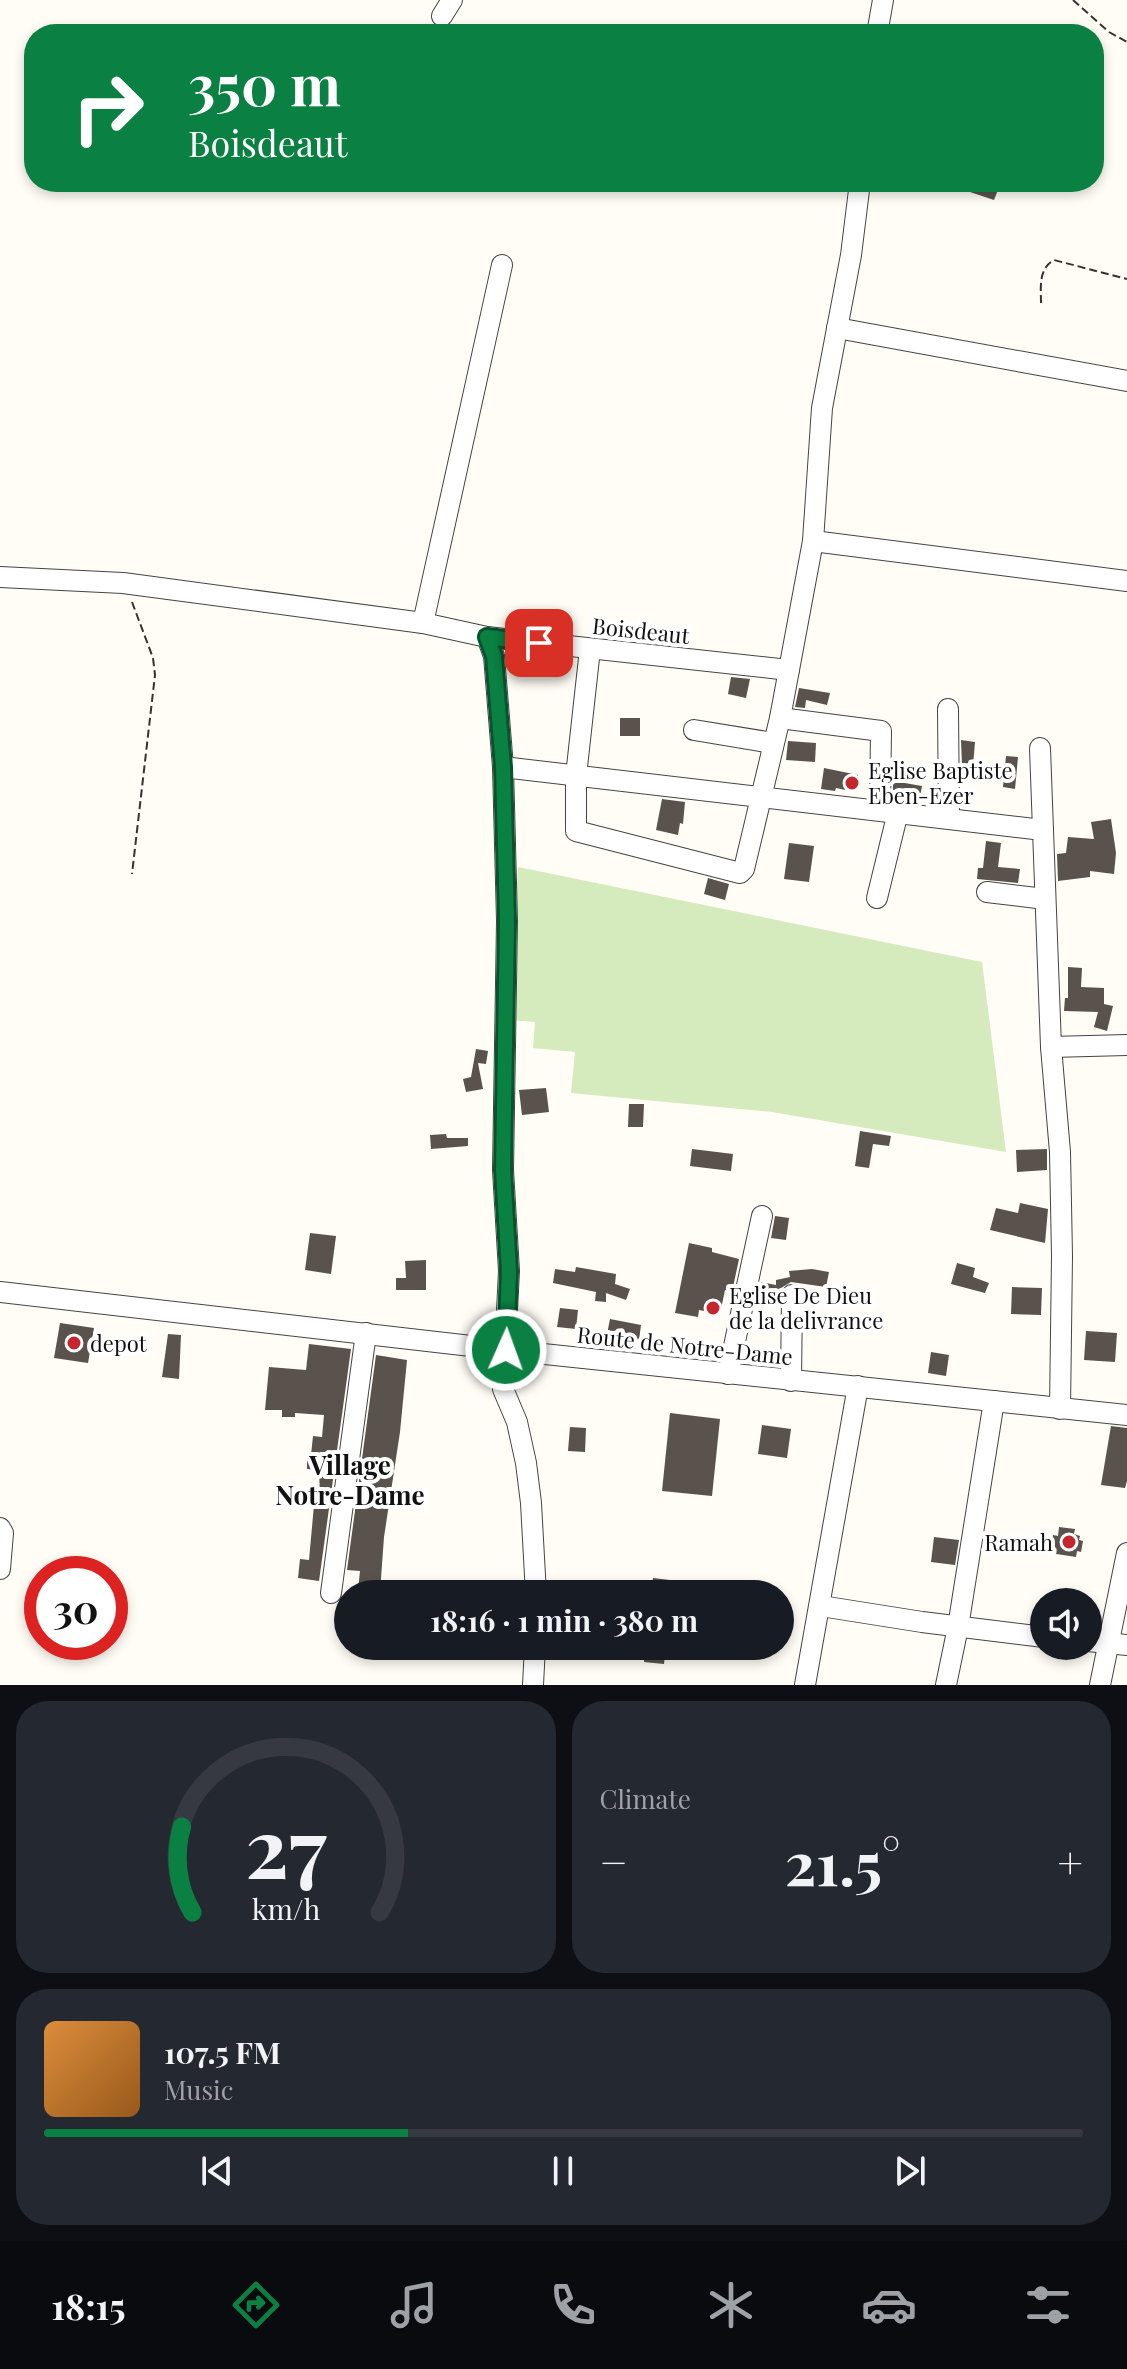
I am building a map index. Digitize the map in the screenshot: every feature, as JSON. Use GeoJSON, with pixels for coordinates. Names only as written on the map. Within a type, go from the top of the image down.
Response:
{"type":"FeatureCollection","features":[{"type":"Feature","properties":{"kind":"street"},"geometry":{"type":"LineString","coordinates":[[879,24],[883,0]]}},
{"type":"Feature","properties":{"kind":"street"},"geometry":{"type":"LineString","coordinates":[[590,649],[576,776],[576,831],[740,873],[744,869],[780,718],[813,541],[822,408],[851,255],[859,192]]}},
{"type":"Feature","properties":{"kind":"street"},"geometry":{"type":"LineString","coordinates":[[423,623],[502,265]]}},
{"type":"Feature","properties":{"kind":"street"},"geometry":{"type":"LineString","coordinates":[[837,328],[1127,381]]}},
{"type":"Feature","properties":{"kind":"street"},"geometry":{"type":"LineString","coordinates":[[813,541],[1127,581]]}},
{"type":"Feature","properties":{"kind":"street","name":"Boisdeaut"},"geometry":{"type":"LineString","coordinates":[[0,577],[123,583],[423,623],[487,637],[789,670]]}},
{"type":"Feature","properties":{"kind":"street"},"geometry":{"type":"LineString","coordinates":[[487,637],[494,656],[503,767],[507,921],[503,1170],[509,1271],[503,1389],[517,1422],[526,1463],[535,1580]]}},
{"type":"Feature","properties":{"kind":"street"},"geometry":{"type":"LineString","coordinates":[[948,709],[949,818]]}},
{"type":"Feature","properties":{"kind":"street"},"geometry":{"type":"LineString","coordinates":[[780,718],[881,731],[889,811],[877,898]]}},
{"type":"Feature","properties":{"kind":"street"},"geometry":{"type":"LineString","coordinates":[[694,730],[773,743]]}},
{"type":"Feature","properties":{"kind":"street"},"geometry":{"type":"LineString","coordinates":[[1040,748],[1051,1047],[1061,1167],[1060,1409]]}},
{"type":"Feature","properties":{"kind":"street"},"geometry":{"type":"LineString","coordinates":[[503,767],[1043,830]]}},
{"type":"Feature","properties":{"kind":"street"},"geometry":{"type":"LineString","coordinates":[[987,892],[1045,899]]}},
{"type":"Feature","properties":{"kind":"street"},"geometry":{"type":"LineString","coordinates":[[1051,1047],[1127,1045]]}},
{"type":"Feature","properties":{"kind":"street"},"geometry":{"type":"LineString","coordinates":[[728,1374],[762,1216]]}},
{"type":"Feature","properties":{"kind":"street","name":"Route de Notre-Dame"},"geometry":{"type":"LineString","coordinates":[[0,1292],[366,1333],[507,1339],[728,1374],[1127,1415]]}},
{"type":"Feature","properties":{"kind":"street"},"geometry":{"type":"LineString","coordinates":[[791,1381],[792,1295]]}},
{"type":"Feature","properties":{"kind":"street"},"geometry":{"type":"LineString","coordinates":[[331,1593],[366,1333]]}},
{"type":"Feature","properties":{"kind":"street"},"geometry":{"type":"LineString","coordinates":[[805,1685],[858,1386]]}},
{"type":"Feature","properties":{"kind":"street"},"geometry":{"type":"LineString","coordinates":[[946,1685],[994,1401]]}},
{"type":"Feature","properties":{"kind":"street"},"geometry":{"type":"LineString","coordinates":[[0,1528],[3,1533],[0,1569]]}},
{"type":"Feature","properties":{"kind":"street"},"geometry":{"type":"LineString","coordinates":[[1100,1685],[1127,1553]]}},
{"type":"Feature","properties":{"kind":"street"},"geometry":{"type":"LineString","coordinates":[[821,1606],[1030,1635]]}},
{"type":"Feature","properties":{"kind":"street"},"geometry":{"type":"LineString","coordinates":[[533,1685],[534,1660]]}},
{"type":"Feature","properties":{"kind":"path"},"geometry":{"type":"LineString","coordinates":[[1073,0],[1100,24]]}},
{"type":"Feature","properties":{"kind":"path"},"geometry":{"type":"LineString","coordinates":[[1104,28],[1127,42]]}},
{"type":"Feature","properties":{"kind":"path"},"geometry":{"type":"LineString","coordinates":[[1041,303],[1042,274],[1047,264],[1054,260],[1127,279]]}},
{"type":"Feature","properties":{"kind":"path"},"geometry":{"type":"LineString","coordinates":[[123,583],[153,658],[155,675],[132,874]]}},
{"type":"Feature","properties":{"kind":"green space"},"geometry":{"type":"Polygon","coordinates":[[[518,867],[982,962],[1006,1152],[772,1112],[571,1093],[575,1052],[533,1048],[535,1022],[508,1020],[518,867]]]}},
{"type":"Feature","properties":{"kind":"building"},"geometry":{"type":"Polygon","coordinates":[[[970,192],[997,192],[994,200],[970,192]]]}},
{"type":"Feature","properties":{"kind":"building"},"geometry":{"type":"Polygon","coordinates":[[[731,677],[750,679],[746,698],[728,694],[731,677]]]}},
{"type":"Feature","properties":{"kind":"building"},"geometry":{"type":"Polygon","coordinates":[[[799,688],[830,693],[827,705],[806,700],[805,708],[795,707],[799,688]]]}},
{"type":"Feature","properties":{"kind":"building"},"geometry":{"type":"Polygon","coordinates":[[[620,718],[640,718],[640,736],[620,736],[620,718]]]}},
{"type":"Feature","properties":{"kind":"building"},"geometry":{"type":"Polygon","coordinates":[[[961,740],[975,742],[973,766],[962,765],[961,740]]]}},
{"type":"Feature","properties":{"kind":"building"},"geometry":{"type":"Polygon","coordinates":[[[788,741],[816,743],[815,762],[786,760],[788,741]]]}},
{"type":"Feature","properties":{"kind":"building"},"geometry":{"type":"Polygon","coordinates":[[[1006,756],[1018,757],[1015,789],[1003,787],[1006,756]]]}},
{"type":"Feature","properties":{"kind":"building"},"geometry":{"type":"Polygon","coordinates":[[[824,768],[858,775],[855,792],[821,789],[824,768]]]}},
{"type":"Feature","properties":{"kind":"building"},"geometry":{"type":"Polygon","coordinates":[[[893,781],[922,786],[919,802],[908,801],[909,795],[893,794],[893,781]]]}},
{"type":"Feature","properties":{"kind":"building"},"geometry":{"type":"Polygon","coordinates":[[[662,799],[685,802],[683,824],[680,823],[678,835],[656,830],[662,799]]]}},
{"type":"Feature","properties":{"kind":"building"},"geometry":{"type":"Polygon","coordinates":[[[1111,819],[1116,853],[1114,874],[1090,871],[1090,877],[1058,881],[1057,854],[1066,853],[1068,837],[1094,839],[1091,822],[1111,819]]]}},
{"type":"Feature","properties":{"kind":"building"},"geometry":{"type":"Polygon","coordinates":[[[986,841],[1001,843],[998,867],[1020,869],[1018,883],[977,879],[978,868],[983,868],[986,841]]]}},
{"type":"Feature","properties":{"kind":"building"},"geometry":{"type":"Polygon","coordinates":[[[789,843],[814,846],[809,882],[784,879],[789,843]]]}},
{"type":"Feature","properties":{"kind":"building"},"geometry":{"type":"Polygon","coordinates":[[[708,878],[729,884],[725,900],[704,894],[708,878]]]}},
{"type":"Feature","properties":{"kind":"building"},"geometry":{"type":"Polygon","coordinates":[[[1068,967],[1082,968],[1081,987],[1104,988],[1104,1004],[1113,1006],[1107,1031],[1094,1027],[1098,1012],[1064,1011],[1065,998],[1068,998],[1068,967]]]}},
{"type":"Feature","properties":{"kind":"building"},"geometry":{"type":"Polygon","coordinates":[[[476,1049],[488,1051],[486,1064],[478,1063],[483,1089],[466,1092],[463,1079],[471,1077],[476,1049]]]}},
{"type":"Feature","properties":{"kind":"building"},"geometry":{"type":"Polygon","coordinates":[[[546,1088],[549,1112],[522,1115],[519,1090],[546,1088]]]}},
{"type":"Feature","properties":{"kind":"building"},"geometry":{"type":"Polygon","coordinates":[[[629,1104],[644,1104],[643,1127],[628,1127],[629,1104]]]}},
{"type":"Feature","properties":{"kind":"building"},"geometry":{"type":"Polygon","coordinates":[[[860,1131],[891,1136],[889,1146],[873,1144],[869,1168],[855,1166],[860,1131]]]}},
{"type":"Feature","properties":{"kind":"building"},"geometry":{"type":"Polygon","coordinates":[[[446,1134],[447,1138],[468,1138],[468,1146],[431,1149],[430,1135],[446,1134]]]}},
{"type":"Feature","properties":{"kind":"building"},"geometry":{"type":"Polygon","coordinates":[[[692,1149],[733,1154],[731,1171],[690,1166],[692,1149]]]}},
{"type":"Feature","properties":{"kind":"building"},"geometry":{"type":"Polygon","coordinates":[[[1047,1149],[1047,1170],[1017,1172],[1016,1150],[1047,1149]]]}},
{"type":"Feature","properties":{"kind":"building"},"geometry":{"type":"Polygon","coordinates":[[[1020,1203],[1048,1209],[1045,1243],[990,1230],[996,1208],[1018,1213],[1020,1203]]]}},
{"type":"Feature","properties":{"kind":"building"},"geometry":{"type":"Polygon","coordinates":[[[775,1216],[789,1218],[786,1240],[771,1238],[775,1216]]]}},
{"type":"Feature","properties":{"kind":"building"},"geometry":{"type":"Polygon","coordinates":[[[310,1233],[336,1236],[331,1274],[305,1270],[310,1233]]]}},
{"type":"Feature","properties":{"kind":"building"},"geometry":{"type":"Polygon","coordinates":[[[689,1243],[739,1259],[732,1292],[725,1290],[720,1314],[699,1310],[698,1317],[675,1313],[689,1243]]]}},
{"type":"Feature","properties":{"kind":"building"},"geometry":{"type":"Polygon","coordinates":[[[426,1260],[426,1290],[396,1290],[396,1278],[406,1278],[405,1261],[426,1260]]]}},
{"type":"Feature","properties":{"kind":"building"},"geometry":{"type":"Polygon","coordinates":[[[957,1263],[975,1268],[973,1277],[989,1283],[985,1293],[951,1284],[957,1263]]]}},
{"type":"Feature","properties":{"kind":"building"},"geometry":{"type":"Polygon","coordinates":[[[576,1267],[616,1274],[615,1284],[630,1289],[626,1300],[606,1293],[606,1302],[595,1301],[596,1292],[553,1283],[555,1269],[575,1272],[576,1267]]]}},
{"type":"Feature","properties":{"kind":"building"},"geometry":{"type":"Polygon","coordinates":[[[812,1269],[829,1272],[826,1287],[791,1282],[781,1288],[779,1301],[758,1297],[761,1282],[776,1285],[776,1280],[790,1277],[789,1271],[812,1269]]]}},
{"type":"Feature","properties":{"kind":"building"},"geometry":{"type":"Polygon","coordinates":[[[1012,1287],[1042,1288],[1041,1315],[1011,1314],[1012,1287]]]}},
{"type":"Feature","properties":{"kind":"building"},"geometry":{"type":"Polygon","coordinates":[[[560,1308],[578,1310],[576,1329],[557,1327],[560,1308]]]}},
{"type":"Feature","properties":{"kind":"building"},"geometry":{"type":"Polygon","coordinates":[[[610,1319],[641,1325],[639,1340],[607,1334],[610,1319]]]}},
{"type":"Feature","properties":{"kind":"building","name":"depot"},"geometry":{"type":"Polygon","coordinates":[[[60,1323],[94,1328],[88,1363],[54,1358],[60,1323]]]}},
{"type":"Feature","properties":{"kind":"building"},"geometry":{"type":"Polygon","coordinates":[[[1086,1331],[1117,1333],[1115,1362],[1084,1360],[1086,1331]]]}},
{"type":"Feature","properties":{"kind":"building"},"geometry":{"type":"Polygon","coordinates":[[[168,1334],[181,1335],[179,1379],[162,1377],[168,1334]]]}},
{"type":"Feature","properties":{"kind":"building"},"geometry":{"type":"Polygon","coordinates":[[[309,1344],[351,1349],[319,1581],[298,1578],[300,1559],[309,1560],[315,1494],[320,1495],[319,1470],[307,1469],[307,1455],[311,1455],[313,1436],[322,1437],[324,1415],[295,1413],[295,1417],[282,1417],[282,1410],[265,1410],[269,1367],[306,1370],[309,1344]]]}},
{"type":"Feature","properties":{"kind":"building"},"geometry":{"type":"Polygon","coordinates":[[[931,1352],[949,1355],[946,1376],[928,1373],[931,1352]]]}},
{"type":"Feature","properties":{"kind":"building"},"geometry":{"type":"Polygon","coordinates":[[[376,1355],[407,1360],[381,1580],[359,1580],[360,1571],[347,1570],[376,1355]]]}},
{"type":"Feature","properties":{"kind":"building"},"geometry":{"type":"Polygon","coordinates":[[[670,1413],[720,1419],[712,1496],[662,1491],[670,1413]]]}},
{"type":"Feature","properties":{"kind":"building"},"geometry":{"type":"Polygon","coordinates":[[[762,1425],[791,1429],[787,1458],[758,1454],[762,1425]]]}},
{"type":"Feature","properties":{"kind":"building"},"geometry":{"type":"Polygon","coordinates":[[[1111,1426],[1127,1428],[1125,1488],[1101,1485],[1111,1426]]]}},
{"type":"Feature","properties":{"kind":"building"},"geometry":{"type":"Polygon","coordinates":[[[570,1427],[586,1428],[585,1452],[568,1451],[570,1427]]]}},
{"type":"Feature","properties":{"kind":"building"},"geometry":{"type":"Polygon","coordinates":[[[1059,1527],[1075,1529],[1074,1534],[1083,1541],[1081,1552],[1077,1551],[1076,1557],[1050,1553],[1053,1535],[1058,1536],[1059,1527]]]}},
{"type":"Feature","properties":{"kind":"building"},"geometry":{"type":"Polygon","coordinates":[[[934,1537],[959,1540],[955,1565],[931,1562],[934,1537]]]}},
{"type":"Feature","properties":{"kind":"building"},"geometry":{"type":"Polygon","coordinates":[[[644,1660],[664,1660],[664,1664],[644,1660]]]}},
{"type":"Feature","properties":{"kind":"place","name":"Eglise Baptiste Eben-Ezer"},"geometry":{"type":"Point","coordinates":[852,783]}},
{"type":"Feature","properties":{"kind":"place","name":"Eglise De Dieu de la delivrance"},"geometry":{"type":"Point","coordinates":[713,1308]}},
{"type":"Feature","properties":{"kind":"place","name":"depot"},"geometry":{"type":"Point","coordinates":[74,1343]}},
{"type":"Feature","properties":{"kind":"place","name":"Ramah"},"geometry":{"type":"Point","coordinates":[1069,1542]}},
{"type":"Feature","properties":{"kind":"district","name":"Village Notre-Dame"},"geometry":{"type":"Point","coordinates":[350,1479]}},
{"type":"Feature","properties":{"kind":"route"},"geometry":{"type":"LineString","coordinates":[[506,1350],[509,1271],[503,1170],[507,921],[503,767],[494,656],[487,637],[539,643]]}}]}
